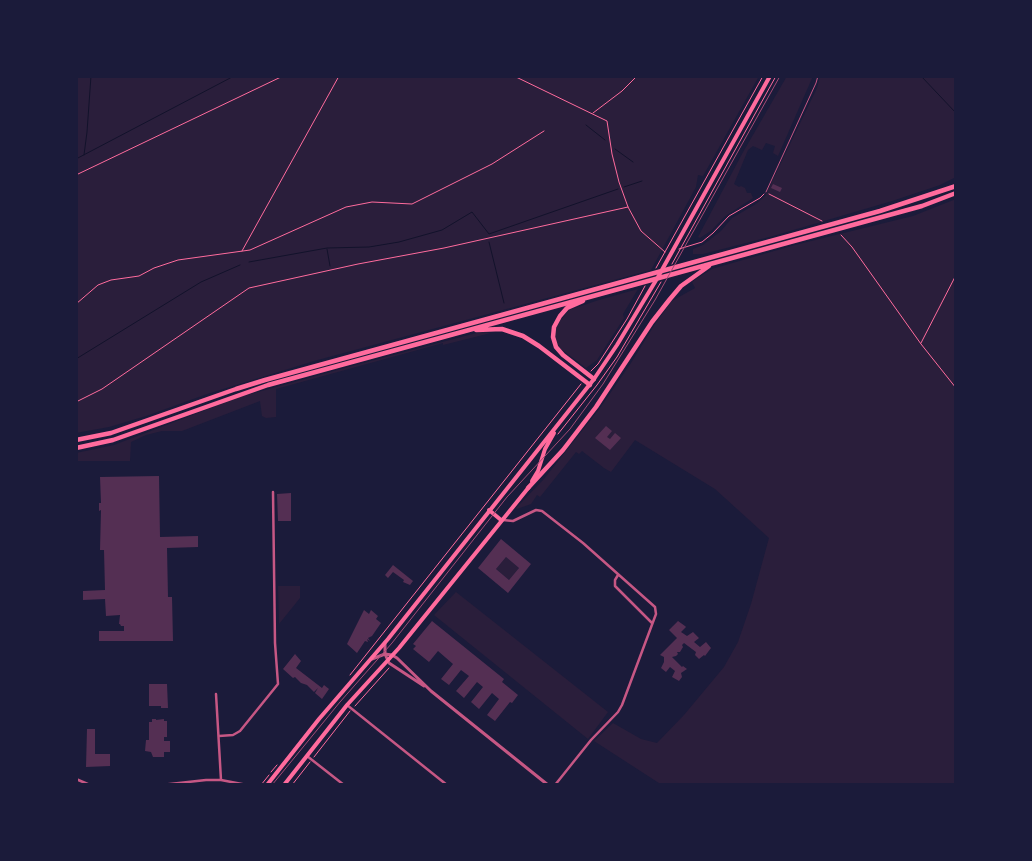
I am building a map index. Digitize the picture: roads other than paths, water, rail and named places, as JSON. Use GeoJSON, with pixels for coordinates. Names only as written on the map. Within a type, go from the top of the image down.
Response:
{"type":"FeatureCollection","features":[{"type":"Feature","properties":{"kind":"highway"},"geometry":{"type":"LineString","coordinates":[[76,440],[111,433],[265,380],[880,211],[956,186]]}},
{"type":"Feature","properties":{"kind":"highway"},"geometry":{"type":"LineString","coordinates":[[76,448],[122,437],[268,385],[922,206],[956,193]]}},
{"type":"Feature","properties":{"kind":"highway"},"geometry":{"type":"LineString","coordinates":[[528,488],[563,450],[596,407],[652,322],[670,299],[682,286],[713,263]]}},
{"type":"Feature","properties":{"kind":"highway"},"geometry":{"type":"LineString","coordinates":[[594,380],[559,351],[554,342],[553,332],[555,323],[564,312],[571,306],[596,295]]}},
{"type":"Feature","properties":{"kind":"highway"},"geometry":{"type":"LineString","coordinates":[[460,332],[493,329],[517,333],[539,346],[590,385]]}},
{"type":"Feature","properties":{"kind":"main road"},"geometry":{"type":"LineString","coordinates":[[263,784],[385,642],[594,380],[678,242],[770,76]]}},
{"type":"Feature","properties":{"kind":"main road"},"geometry":{"type":"LineString","coordinates":[[284,785],[347,705],[387,661],[528,488],[538,471],[545,450],[557,427]]}},
{"type":"Feature","properties":{"kind":"main road"},"geometry":{"type":"LineString","coordinates":[[489,510],[501,520]]}},
{"type":"Feature","properties":{"kind":"street"},"geometry":{"type":"LineString","coordinates":[[219,736],[233,735],[240,730],[278,684],[275,642],[273,492]]}},
{"type":"Feature","properties":{"kind":"street"},"geometry":{"type":"LineString","coordinates":[[501,520],[513,521],[536,510],[542,510],[583,543],[655,607],[656,614],[622,705],[618,712],[591,740],[556,785]]}},
{"type":"Feature","properties":{"kind":"street"},"geometry":{"type":"LineString","coordinates":[[618,575],[615,580],[615,586],[652,623]]}},
{"type":"Feature","properties":{"kind":"street"},"geometry":{"type":"LineString","coordinates":[[385,642],[387,661],[431,691]]}},
{"type":"Feature","properties":{"kind":"street"},"geometry":{"type":"LineString","coordinates":[[370,660],[385,654],[392,655],[431,691],[548,785]]}},
{"type":"Feature","properties":{"kind":"street"},"geometry":{"type":"LineString","coordinates":[[216,694],[220,780]]}},
{"type":"Feature","properties":{"kind":"street"},"geometry":{"type":"LineString","coordinates":[[347,705],[447,785]]}},
{"type":"Feature","properties":{"kind":"street"},"geometry":{"type":"LineString","coordinates":[[307,756],[344,785]]}},
{"type":"Feature","properties":{"kind":"street"},"geometry":{"type":"LineString","coordinates":[[76,779],[90,785]]}},
{"type":"Feature","properties":{"kind":"street"},"geometry":{"type":"LineString","coordinates":[[161,785],[194,780],[220,780],[247,785]]}},
{"type":"Feature","properties":{"kind":"lane"},"geometry":{"type":"LineString","coordinates":[[766,192],[818,76]]}},
{"type":"Feature","properties":{"kind":"waterway"},"geometry":{"type":"LineString","coordinates":[[84,155],[91,76]]}},
{"type":"Feature","properties":{"kind":"waterway"},"geometry":{"type":"LineString","coordinates":[[76,159],[234,76]]}},
{"type":"Feature","properties":{"kind":"waterway"},"geometry":{"type":"LineString","coordinates":[[921,76],[956,113]]}},
{"type":"Feature","properties":{"kind":"waterway"},"geometry":{"type":"LineString","coordinates":[[586,125],[605,140]]}},
{"type":"Feature","properties":{"kind":"waterway"},"geometry":{"type":"LineString","coordinates":[[615,149],[633,162]]}},
{"type":"Feature","properties":{"kind":"waterway"},"geometry":{"type":"LineString","coordinates":[[624,187],[642,181]]}},
{"type":"Feature","properties":{"kind":"waterway"},"geometry":{"type":"LineString","coordinates":[[249,262],[327,248],[369,247],[399,242],[442,230],[472,212],[489,234],[618,189]]}},
{"type":"Feature","properties":{"kind":"waterway"},"geometry":{"type":"LineString","coordinates":[[489,242],[504,303]]}},
{"type":"Feature","properties":{"kind":"waterway"},"geometry":{"type":"LineString","coordinates":[[327,249],[330,266]]}},
{"type":"Feature","properties":{"kind":"waterway"},"geometry":{"type":"LineString","coordinates":[[76,359],[201,282],[240,265]]}},
{"type":"Feature","properties":{"kind":"tram line"},"geometry":{"type":"LineString","coordinates":[[272,785],[340,702],[392,643],[507,497],[570,429],[603,384],[655,300],[780,76]]}},
{"type":"Feature","properties":{"kind":"tram line"},"geometry":{"type":"LineString","coordinates":[[192,785],[219,785]]}}]}
